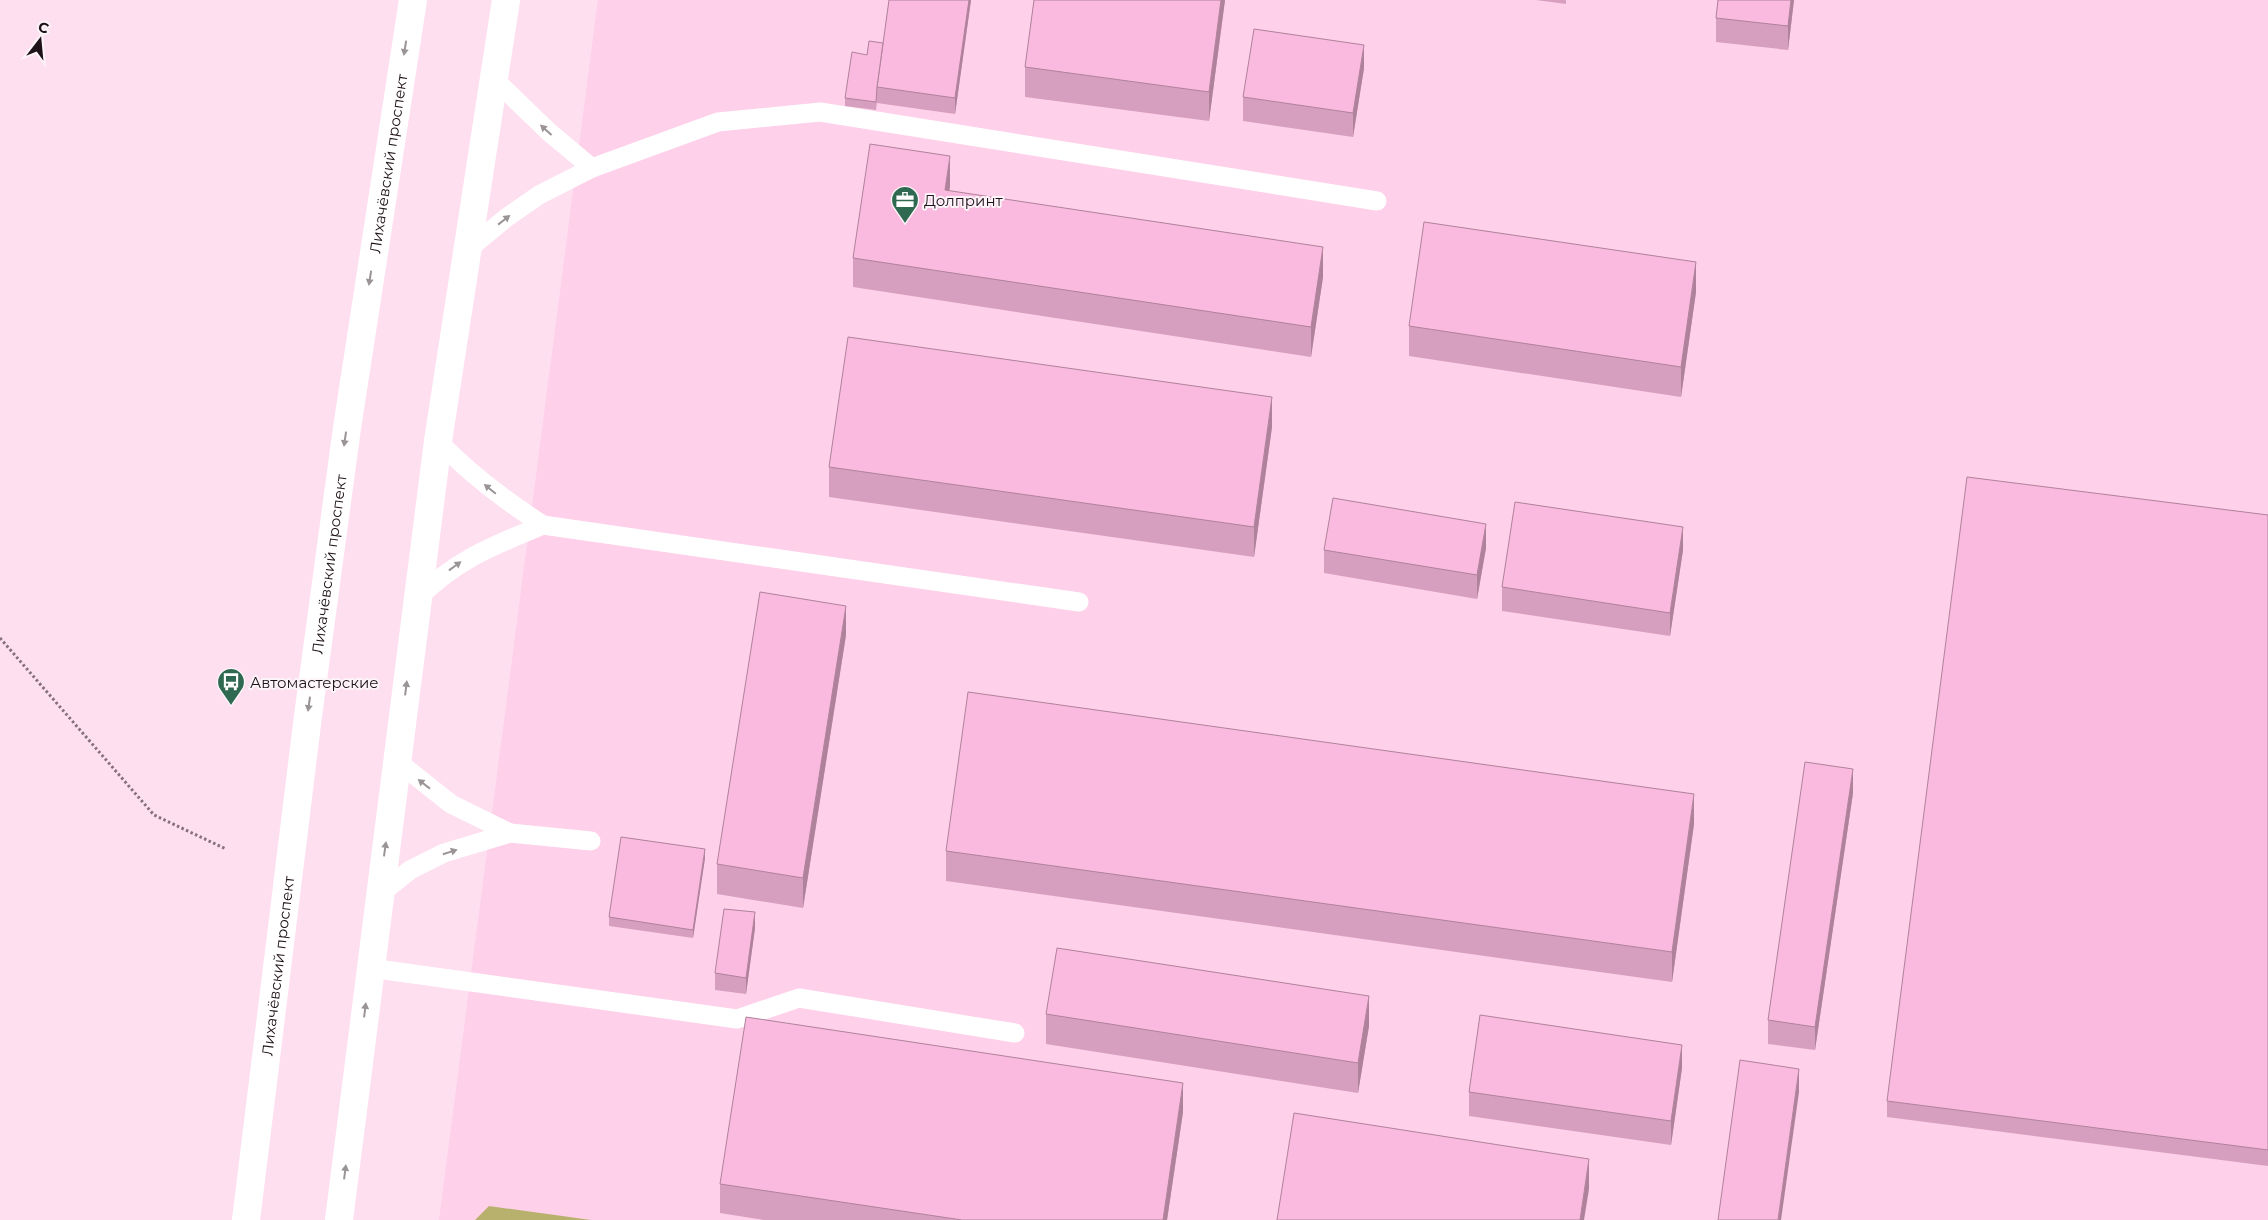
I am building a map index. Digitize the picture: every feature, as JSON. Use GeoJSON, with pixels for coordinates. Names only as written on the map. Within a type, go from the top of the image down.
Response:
{"type":"FeatureCollection","features":[{"type":"Feature","properties":{"kind":"main road","name":"Лихачёвский проспект"},"geometry":{"type":"LineString","coordinates":[[246,1220],[308,716],[344,448],[413,0]]}},
{"type":"Feature","properties":{"kind":"main road"},"geometry":{"type":"LineString","coordinates":[[339,1220],[438,441],[506,0]]}},
{"type":"Feature","properties":{"kind":"lane"},"geometry":{"type":"LineString","coordinates":[[493,78],[549,132],[592,168]]}},
{"type":"Feature","properties":{"kind":"lane"},"geometry":{"type":"LineString","coordinates":[[466,251],[506,218],[531,201],[592,168],[718,122],[820,112],[1377,201]]}},
{"type":"Feature","properties":{"kind":"lane"},"geometry":{"type":"LineString","coordinates":[[438,441],[462,466],[495,493],[543,525],[1079,602]]}},
{"type":"Feature","properties":{"kind":"lane"},"geometry":{"type":"LineString","coordinates":[[418,598],[436,580],[461,562],[543,525]]}},
{"type":"Feature","properties":{"kind":"lane"},"geometry":{"type":"LineString","coordinates":[[397,761],[451,804],[510,833],[591,840]]}},
{"type":"Feature","properties":{"kind":"lane"},"geometry":{"type":"LineString","coordinates":[[379,895],[410,870],[444,853],[510,833]]}},
{"type":"Feature","properties":{"kind":"lane"},"geometry":{"type":"LineString","coordinates":[[370,968],[737,1019],[799,998],[1015,1033]]}},
{"type":"Feature","properties":{"kind":"path"},"geometry":{"type":"LineString","coordinates":[[0,638],[154,815],[226,849]]}},
{"type":"Feature","properties":{"kind":"shaded area"},"geometry":{"type":"Polygon","coordinates":[[[598,0],[2268,0],[2268,1220],[439,1220],[598,0]]]}},
{"type":"Feature","properties":{"kind":"shaded area"},"geometry":{"type":"Polygon","coordinates":[[[489,1206],[591,1220],[475,1220],[489,1206]]]}},
{"type":"Feature","properties":{"kind":"building"},"geometry":{"type":"Polygon","coordinates":[[[889,0],[969,0],[955,98],[877,87],[889,0]]]}},
{"type":"Feature","properties":{"kind":"building"},"geometry":{"type":"Polygon","coordinates":[[[1034,0],[1221,0],[1209,92],[1025,67],[1034,0]]]}},
{"type":"Feature","properties":{"kind":"building"},"geometry":{"type":"Polygon","coordinates":[[[1718,0],[1791,0],[1788,26],[1716,18],[1718,0]]]}},
{"type":"Feature","properties":{"kind":"building"},"geometry":{"type":"Polygon","coordinates":[[[1254,29],[1364,45],[1353,113],[1243,97],[1254,29]]]}},
{"type":"Feature","properties":{"kind":"building"},"geometry":{"type":"Polygon","coordinates":[[[869,41],[883,43],[876,102],[845,98],[852,52],[867,55],[869,41]]]}},
{"type":"Feature","properties":{"kind":"building"},"geometry":{"type":"Polygon","coordinates":[[[870,144],[950,156],[945,190],[1323,247],[1311,327],[853,258],[870,144]]]}},
{"type":"Feature","properties":{"kind":"building"},"geometry":{"type":"Polygon","coordinates":[[[1424,222],[1696,262],[1681,367],[1409,326],[1424,222]]]}},
{"type":"Feature","properties":{"kind":"building"},"geometry":{"type":"Polygon","coordinates":[[[848,337],[1272,397],[1254,527],[829,467],[848,337]]]}},
{"type":"Feature","properties":{"kind":"building"},"geometry":{"type":"Polygon","coordinates":[[[1967,477],[2268,515],[2268,1150],[1887,1101],[1967,477]]]}},
{"type":"Feature","properties":{"kind":"building"},"geometry":{"type":"Polygon","coordinates":[[[1333,498],[1486,524],[1477,575],[1324,550],[1333,498]]]}},
{"type":"Feature","properties":{"kind":"building"},"geometry":{"type":"Polygon","coordinates":[[[1515,502],[1683,527],[1670,613],[1502,587],[1515,502]]]}},
{"type":"Feature","properties":{"kind":"building"},"geometry":{"type":"Polygon","coordinates":[[[760,592],[846,606],[803,878],[717,864],[760,592]]]}},
{"type":"Feature","properties":{"kind":"building"},"geometry":{"type":"Polygon","coordinates":[[[968,692],[1694,794],[1672,952],[946,851],[968,692]]]}},
{"type":"Feature","properties":{"kind":"building"},"geometry":{"type":"Polygon","coordinates":[[[1805,762],[1853,769],[1815,1027],[1768,1020],[1805,762]]]}},
{"type":"Feature","properties":{"kind":"building"},"geometry":{"type":"Polygon","coordinates":[[[621,837],[705,849],[693,930],[609,917],[621,837]]]}},
{"type":"Feature","properties":{"kind":"building"},"geometry":{"type":"Polygon","coordinates":[[[724,909],[755,912],[746,978],[715,973],[724,909]]]}},
{"type":"Feature","properties":{"kind":"building"},"geometry":{"type":"Polygon","coordinates":[[[1057,948],[1369,996],[1358,1063],[1046,1014],[1057,948]]]}},
{"type":"Feature","properties":{"kind":"building"},"geometry":{"type":"Polygon","coordinates":[[[1480,1015],[1682,1045],[1671,1121],[1469,1092],[1480,1015]]]}},
{"type":"Feature","properties":{"kind":"building"},"geometry":{"type":"Polygon","coordinates":[[[746,1017],[1183,1083],[1163,1220],[962,1220],[720,1184],[746,1017]]]}},
{"type":"Feature","properties":{"kind":"building"},"geometry":{"type":"Polygon","coordinates":[[[1740,1060],[1799,1069],[1778,1220],[1718,1220],[1740,1060]]]}},
{"type":"Feature","properties":{"kind":"building"},"geometry":{"type":"Polygon","coordinates":[[[1294,1113],[1589,1159],[1580,1220],[1277,1220],[1294,1113]]]}},
{"type":"Feature","properties":{"kind":"place","name":"Долпринт"},"geometry":{"type":"Point","coordinates":[905,224]}},
{"type":"Feature","properties":{"kind":"place","name":"Автомастерские"},"geometry":{"type":"Point","coordinates":[231,706]}}]}
